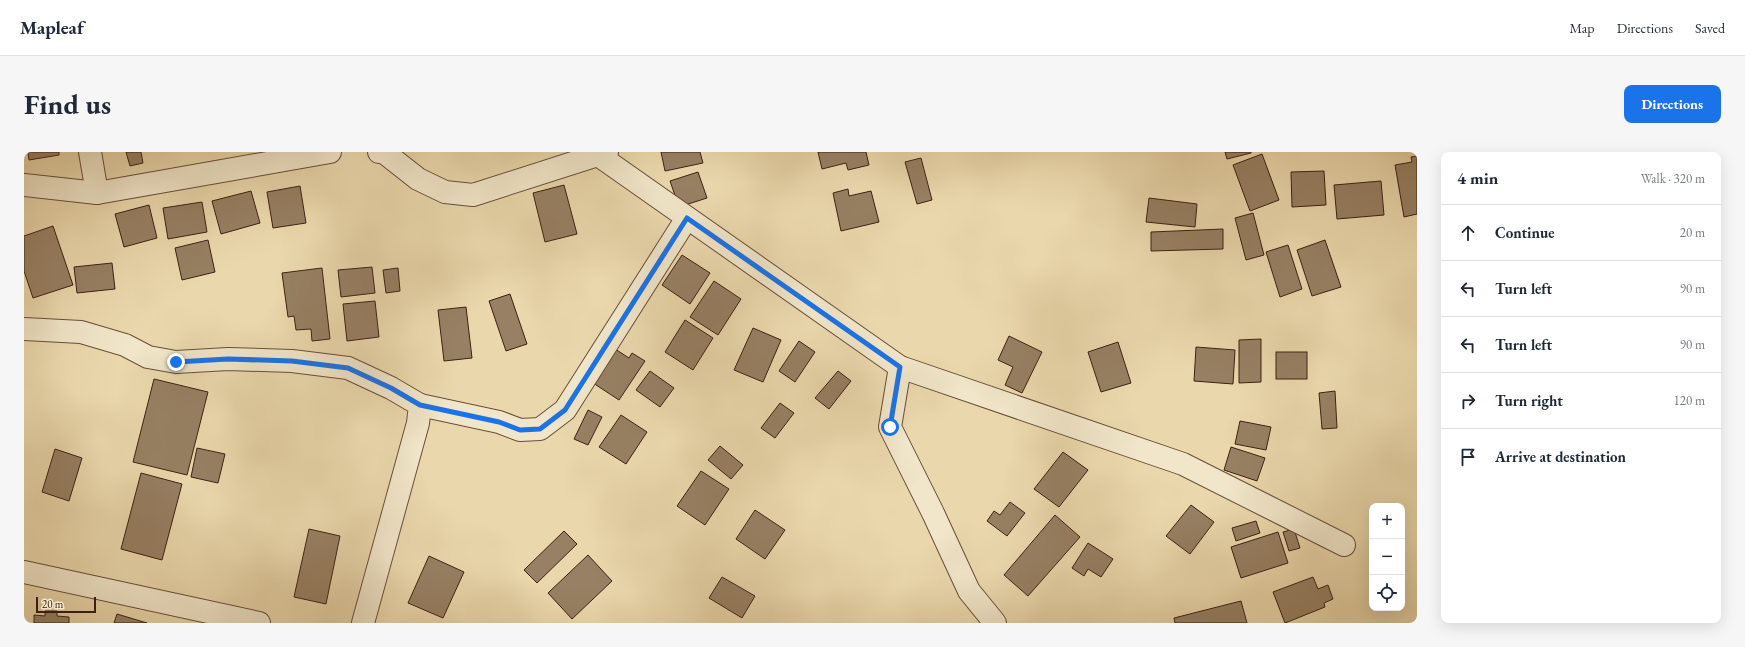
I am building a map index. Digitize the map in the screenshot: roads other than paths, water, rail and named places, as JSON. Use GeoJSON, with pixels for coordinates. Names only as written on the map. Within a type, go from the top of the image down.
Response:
{"type":"FeatureCollection","features":[{"type":"Feature","properties":{"kind":"street"},"geometry":{"type":"LineString","coordinates":[[90,152],[97,193]]}},
{"type":"Feature","properties":{"kind":"street"},"geometry":{"type":"LineString","coordinates":[[24,185],[97,193],[330,152]]}},
{"type":"Feature","properties":{"kind":"street"},"geometry":{"type":"LineString","coordinates":[[379,152],[385,153],[418,179],[444,192],[473,195],[602,154],[687,218],[900,367],[1183,464],[1344,545]]}},
{"type":"Feature","properties":{"kind":"street"},"geometry":{"type":"LineString","coordinates":[[24,329],[81,332],[125,345],[148,357],[176,362],[228,359],[292,361],[348,368],[391,388],[420,405],[499,422],[520,430],[540,429],[565,410],[687,218]]}},
{"type":"Feature","properties":{"kind":"street"},"geometry":{"type":"LineString","coordinates":[[900,367],[890,427],[933,513],[969,592],[995,623]]}},
{"type":"Feature","properties":{"kind":"street"},"geometry":{"type":"LineString","coordinates":[[363,623],[418,423],[420,405]]}},
{"type":"Feature","properties":{"kind":"street"},"geometry":{"type":"LineString","coordinates":[[24,572],[259,623]]}}]}
